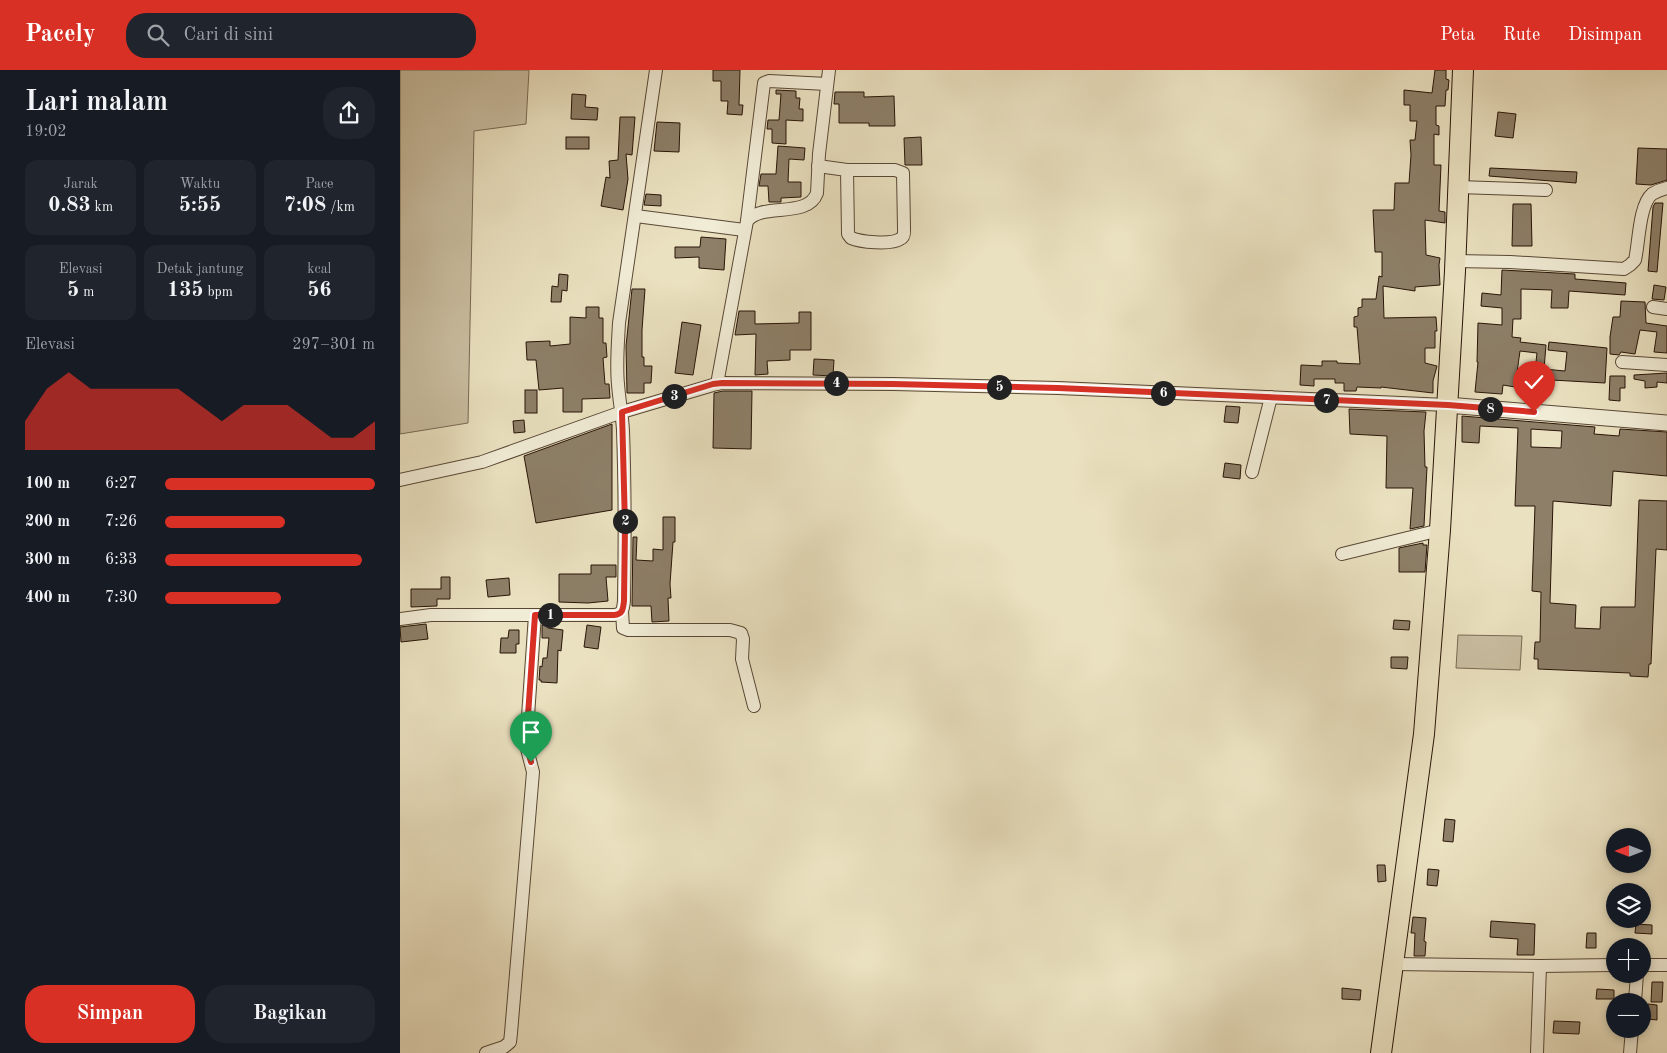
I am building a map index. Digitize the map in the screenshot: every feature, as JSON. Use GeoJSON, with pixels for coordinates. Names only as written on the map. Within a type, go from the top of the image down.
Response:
{"type":"FeatureCollection","features":[{"type":"Feature","properties":{"kind":"highway"},"geometry":{"type":"LineString","coordinates":[[1381,1053],[1424,734],[1448,405],[1463,70]]}},
{"type":"Feature","properties":{"kind":"street"},"geometry":{"type":"LineString","coordinates":[[656,70],[617,350],[618,384],[622,412],[625,508],[623,628],[624,630],[730,630],[742,633],[742,659],[754,706]]}},
{"type":"Feature","properties":{"kind":"street"},"geometry":{"type":"LineString","coordinates":[[746,226],[754,215],[803,206],[812,202],[817,193],[818,166],[829,70]]}},
{"type":"Feature","properties":{"kind":"street"},"geometry":{"type":"LineString","coordinates":[[717,384],[746,226],[765,81],[827,84]]}},
{"type":"Feature","properties":{"kind":"street"},"geometry":{"type":"LineString","coordinates":[[818,166],[847,170],[895,170],[903,174],[904,228],[903,236],[900,240],[891,242],[863,241],[851,238],[848,234],[847,170]]}},
{"type":"Feature","properties":{"kind":"street"},"geometry":{"type":"LineString","coordinates":[[1458,187],[1546,190]]}},
{"type":"Feature","properties":{"kind":"street"},"geometry":{"type":"LineString","coordinates":[[1455,261],[1510,262],[1624,269],[1635,260],[1643,209],[1648,199],[1659,190],[1667,188]]}},
{"type":"Feature","properties":{"kind":"street"},"geometry":{"type":"LineString","coordinates":[[636,216],[746,226]]}},
{"type":"Feature","properties":{"kind":"street"},"geometry":{"type":"LineString","coordinates":[[1653,307],[1667,309]]}},
{"type":"Feature","properties":{"kind":"street"},"geometry":{"type":"LineString","coordinates":[[1622,362],[1667,365]]}},
{"type":"Feature","properties":{"kind":"street"},"geometry":{"type":"LineString","coordinates":[[400,480],[482,462],[622,412],[717,384],[919,384],[1271,397],[1448,405],[1667,423]]}},
{"type":"Feature","properties":{"kind":"street"},"geometry":{"type":"LineString","coordinates":[[1252,472],[1271,397]]}},
{"type":"Feature","properties":{"kind":"street"},"geometry":{"type":"LineString","coordinates":[[1342,554],[1440,530]]}},
{"type":"Feature","properties":{"kind":"street"},"geometry":{"type":"LineString","coordinates":[[400,619],[431,615],[614,615],[622,611]]}},
{"type":"Feature","properties":{"kind":"street"},"geometry":{"type":"LineString","coordinates":[[486,1053],[504,1047],[510,1042],[533,772],[526,744],[535,615]]}},
{"type":"Feature","properties":{"kind":"street"},"geometry":{"type":"LineString","coordinates":[[1393,964],[1606,965]]}},
{"type":"Feature","properties":{"kind":"street"},"geometry":{"type":"LineString","coordinates":[[1651,965],[1667,965]]}},
{"type":"Feature","properties":{"kind":"street"},"geometry":{"type":"LineString","coordinates":[[1537,1053],[1540,966]]}},
{"type":"Feature","properties":{"kind":"street"},"geometry":{"type":"LineString","coordinates":[[1630,1053],[1631,1038]]}},
{"type":"Feature","properties":{"kind":"shaded area"},"geometry":{"type":"Polygon","coordinates":[[[400,70],[529,70],[526,124],[474,131],[468,423],[400,434],[400,70]]]}},
{"type":"Feature","properties":{"kind":"shaded area"},"geometry":{"type":"Polygon","coordinates":[[[1458,635],[1522,636],[1520,670],[1456,668],[1458,635]]]}},
{"type":"Feature","properties":{"kind":"building"},"geometry":{"type":"Polygon","coordinates":[[[713,70],[740,70],[739,105],[743,105],[742,115],[727,114],[728,101],[721,101],[721,81],[713,81],[713,70]]]}},
{"type":"Feature","properties":{"kind":"building"},"geometry":{"type":"Polygon","coordinates":[[[1435,70],[1446,70],[1446,79],[1449,80],[1445,106],[1436,106],[1436,125],[1439,126],[1439,135],[1434,134],[1434,165],[1441,165],[1439,211],[1445,212],[1445,223],[1425,220],[1426,255],[1440,258],[1440,285],[1415,287],[1415,291],[1383,286],[1384,318],[1436,317],[1435,348],[1425,348],[1425,363],[1437,366],[1433,381],[1433,393],[1381,387],[1357,387],[1356,391],[1344,391],[1344,383],[1335,383],[1335,379],[1314,379],[1314,386],[1300,385],[1301,365],[1322,366],[1322,361],[1360,364],[1357,327],[1354,327],[1354,317],[1358,316],[1358,308],[1362,307],[1362,299],[1376,299],[1379,276],[1382,277],[1382,252],[1375,252],[1373,210],[1394,210],[1395,183],[1409,183],[1410,140],[1415,140],[1417,121],[1410,121],[1410,105],[1404,105],[1404,90],[1432,93],[1435,70]]]}},
{"type":"Feature","properties":{"kind":"building"},"geometry":{"type":"Polygon","coordinates":[[[776,90],[796,91],[796,98],[800,98],[799,109],[803,109],[803,121],[786,120],[786,144],[772,143],[772,129],[767,129],[768,120],[779,120],[781,94],[776,94],[776,90]]]}},
{"type":"Feature","properties":{"kind":"building"},"geometry":{"type":"Polygon","coordinates":[[[835,92],[864,92],[864,97],[894,96],[895,126],[869,126],[869,123],[839,123],[839,104],[834,104],[835,92]]]}},
{"type":"Feature","properties":{"kind":"building"},"geometry":{"type":"Polygon","coordinates":[[[572,94],[586,95],[585,107],[598,108],[597,120],[571,119],[572,94]]]}},
{"type":"Feature","properties":{"kind":"building"},"geometry":{"type":"Polygon","coordinates":[[[1498,112],[1516,114],[1513,138],[1495,136],[1498,112]]]}},
{"type":"Feature","properties":{"kind":"building"},"geometry":{"type":"Polygon","coordinates":[[[620,117],[635,117],[632,155],[626,154],[628,179],[623,210],[601,206],[606,177],[610,178],[609,161],[618,160],[620,117]]]}},
{"type":"Feature","properties":{"kind":"building"},"geometry":{"type":"Polygon","coordinates":[[[657,122],[680,123],[679,152],[654,151],[657,122]]]}},
{"type":"Feature","properties":{"kind":"building"},"geometry":{"type":"Polygon","coordinates":[[[566,137],[589,137],[589,149],[566,149],[566,137]]]}},
{"type":"Feature","properties":{"kind":"building"},"geometry":{"type":"Polygon","coordinates":[[[921,137],[922,165],[905,165],[904,138],[921,137]]]}},
{"type":"Feature","properties":{"kind":"building"},"geometry":{"type":"Polygon","coordinates":[[[778,146],[805,148],[804,160],[789,159],[788,182],[801,182],[801,197],[781,198],[781,202],[769,202],[768,186],[759,186],[761,174],[776,174],[778,146]]]}},
{"type":"Feature","properties":{"kind":"building"},"geometry":{"type":"Polygon","coordinates":[[[1638,148],[1667,149],[1667,180],[1651,185],[1636,184],[1638,148]]]}},
{"type":"Feature","properties":{"kind":"building"},"geometry":{"type":"Polygon","coordinates":[[[1490,168],[1577,172],[1576,183],[1489,176],[1490,168]]]}},
{"type":"Feature","properties":{"kind":"building"},"geometry":{"type":"Polygon","coordinates":[[[646,194],[661,195],[661,206],[644,205],[646,194]]]}},
{"type":"Feature","properties":{"kind":"building"},"geometry":{"type":"Polygon","coordinates":[[[1655,203],[1663,203],[1657,272],[1648,271],[1653,207],[1655,203]]]}},
{"type":"Feature","properties":{"kind":"building"},"geometry":{"type":"Polygon","coordinates":[[[1513,204],[1531,204],[1532,246],[1512,246],[1513,204]]]}},
{"type":"Feature","properties":{"kind":"building"},"geometry":{"type":"Polygon","coordinates":[[[701,237],[726,239],[724,270],[699,268],[699,257],[675,258],[675,247],[700,247],[701,237]]]}},
{"type":"Feature","properties":{"kind":"building"},"geometry":{"type":"Polygon","coordinates":[[[1502,270],[1575,274],[1575,279],[1626,283],[1625,295],[1569,291],[1568,308],[1551,308],[1552,290],[1521,289],[1521,319],[1513,319],[1512,337],[1521,338],[1520,342],[1546,345],[1544,369],[1565,371],[1567,352],[1548,350],[1549,342],[1607,348],[1605,383],[1534,379],[1537,353],[1520,351],[1515,387],[1503,385],[1502,394],[1475,392],[1478,362],[1478,323],[1502,325],[1502,308],[1481,306],[1482,293],[1501,295],[1502,270]]]}},
{"type":"Feature","properties":{"kind":"building"},"geometry":{"type":"Polygon","coordinates":[[[559,274],[568,275],[567,291],[562,290],[561,302],[551,302],[552,286],[558,287],[559,274]]]}},
{"type":"Feature","properties":{"kind":"building"},"geometry":{"type":"Polygon","coordinates":[[[1654,285],[1666,287],[1664,300],[1652,299],[1654,285]]]}},
{"type":"Feature","properties":{"kind":"building"},"geometry":{"type":"Polygon","coordinates":[[[632,289],[645,289],[642,357],[644,357],[644,366],[652,366],[651,383],[644,383],[644,393],[627,393],[626,346],[632,289]]]}},
{"type":"Feature","properties":{"kind":"building"},"geometry":{"type":"Polygon","coordinates":[[[1621,301],[1645,302],[1646,323],[1667,326],[1667,353],[1654,352],[1657,332],[1640,330],[1635,354],[1621,352],[1619,355],[1610,354],[1613,317],[1620,317],[1621,301]]]}},
{"type":"Feature","properties":{"kind":"building"},"geometry":{"type":"Polygon","coordinates":[[[586,307],[599,307],[599,318],[603,318],[603,343],[606,343],[607,357],[603,358],[605,384],[609,384],[610,398],[582,399],[582,412],[563,412],[563,388],[539,390],[536,360],[527,360],[526,342],[550,341],[550,346],[570,344],[570,317],[586,318],[586,307]]]}},
{"type":"Feature","properties":{"kind":"building"},"geometry":{"type":"Polygon","coordinates":[[[739,311],[755,311],[755,324],[799,323],[799,312],[811,312],[811,350],[790,350],[790,360],[767,361],[768,374],[755,375],[756,334],[735,335],[739,311]]]}},
{"type":"Feature","properties":{"kind":"building"},"geometry":{"type":"Polygon","coordinates":[[[682,322],[701,325],[693,375],[675,373],[682,322]]]}},
{"type":"Feature","properties":{"kind":"building"},"geometry":{"type":"Polygon","coordinates":[[[814,359],[834,360],[833,376],[813,375],[814,359]]]}},
{"type":"Feature","properties":{"kind":"building"},"geometry":{"type":"Polygon","coordinates":[[[1667,373],[1667,383],[1657,382],[1657,387],[1645,388],[1645,381],[1634,379],[1634,375],[1667,373]]]}},
{"type":"Feature","properties":{"kind":"building"},"geometry":{"type":"Polygon","coordinates":[[[1610,376],[1625,376],[1625,388],[1620,388],[1620,401],[1609,400],[1610,376]]]}},
{"type":"Feature","properties":{"kind":"building"},"geometry":{"type":"Polygon","coordinates":[[[525,390],[537,390],[537,413],[525,413],[525,390]]]}},
{"type":"Feature","properties":{"kind":"building"},"geometry":{"type":"Polygon","coordinates":[[[723,391],[752,391],[751,449],[713,448],[714,393],[723,391]]]}},
{"type":"Feature","properties":{"kind":"building"},"geometry":{"type":"Polygon","coordinates":[[[1226,406],[1240,407],[1238,423],[1224,422],[1226,406]]]}},
{"type":"Feature","properties":{"kind":"building"},"geometry":{"type":"Polygon","coordinates":[[[1349,409],[1426,412],[1424,431],[1425,467],[1427,467],[1424,526],[1410,529],[1413,488],[1386,488],[1387,436],[1350,434],[1349,409]]]}},
{"type":"Feature","properties":{"kind":"building"},"geometry":{"type":"Polygon","coordinates":[[[1462,416],[1595,427],[1594,434],[1619,436],[1620,429],[1667,432],[1667,476],[1613,471],[1611,506],[1553,501],[1550,603],[1576,605],[1575,628],[1600,629],[1601,607],[1635,607],[1639,500],[1667,501],[1667,550],[1656,549],[1651,664],[1649,664],[1648,677],[1630,676],[1630,673],[1538,669],[1538,659],[1534,659],[1535,642],[1540,642],[1541,592],[1532,591],[1535,506],[1515,506],[1518,428],[1480,426],[1479,443],[1462,442],[1462,416]],[[1531,429],[1531,447],[1561,448],[1562,431],[1531,429]]]}},
{"type":"Feature","properties":{"kind":"building"},"geometry":{"type":"Polygon","coordinates":[[[524,420],[525,432],[514,433],[513,421],[524,420]]]}},
{"type":"Feature","properties":{"kind":"building"},"geometry":{"type":"Polygon","coordinates":[[[612,424],[612,510],[536,523],[524,456],[612,424]]]}},
{"type":"Feature","properties":{"kind":"building"},"geometry":{"type":"Polygon","coordinates":[[[1225,463],[1241,465],[1240,479],[1223,477],[1225,463]]]}},
{"type":"Feature","properties":{"kind":"building"},"geometry":{"type":"Polygon","coordinates":[[[663,517],[675,517],[675,542],[673,542],[670,584],[671,598],[668,598],[669,621],[652,622],[651,606],[632,606],[633,537],[637,537],[636,560],[653,561],[653,549],[663,550],[663,517]]]}},
{"type":"Feature","properties":{"kind":"building"},"geometry":{"type":"Polygon","coordinates":[[[1423,543],[1423,545],[1427,545],[1425,572],[1399,572],[1399,548],[1423,543]]]}},
{"type":"Feature","properties":{"kind":"building"},"geometry":{"type":"Polygon","coordinates":[[[591,565],[616,565],[616,577],[606,577],[608,601],[588,603],[559,602],[559,574],[591,574],[591,565]]]}},
{"type":"Feature","properties":{"kind":"building"},"geometry":{"type":"Polygon","coordinates":[[[441,577],[450,577],[450,599],[437,599],[437,606],[411,607],[411,589],[441,589],[441,577]]]}},
{"type":"Feature","properties":{"kind":"building"},"geometry":{"type":"Polygon","coordinates":[[[509,578],[510,595],[488,597],[486,580],[509,578]]]}},
{"type":"Feature","properties":{"kind":"building"},"geometry":{"type":"Polygon","coordinates":[[[1394,620],[1410,621],[1409,630],[1393,629],[1394,620]]]}},
{"type":"Feature","properties":{"kind":"building"},"geometry":{"type":"Polygon","coordinates":[[[426,624],[428,639],[401,642],[400,627],[426,624]]]}},
{"type":"Feature","properties":{"kind":"building"},"geometry":{"type":"Polygon","coordinates":[[[542,625],[547,625],[548,628],[563,630],[561,651],[558,650],[557,683],[541,682],[539,680],[540,666],[542,667],[543,658],[547,658],[549,638],[542,638],[542,625]]]}},
{"type":"Feature","properties":{"kind":"building"},"geometry":{"type":"Polygon","coordinates":[[[587,625],[601,627],[598,649],[584,647],[587,625]]]}},
{"type":"Feature","properties":{"kind":"building"},"geometry":{"type":"Polygon","coordinates":[[[509,630],[519,630],[519,644],[516,644],[516,653],[500,653],[501,638],[508,638],[509,630]]]}},
{"type":"Feature","properties":{"kind":"building"},"geometry":{"type":"Polygon","coordinates":[[[1391,657],[1408,657],[1407,669],[1391,668],[1391,657]]]}},
{"type":"Feature","properties":{"kind":"building"},"geometry":{"type":"Polygon","coordinates":[[[1445,819],[1455,820],[1453,842],[1443,841],[1445,819]]]}},
{"type":"Feature","properties":{"kind":"building"},"geometry":{"type":"Polygon","coordinates":[[[1377,865],[1385,865],[1386,881],[1378,882],[1377,865]]]}},
{"type":"Feature","properties":{"kind":"building"},"geometry":{"type":"Polygon","coordinates":[[[1428,869],[1439,870],[1437,886],[1427,885],[1428,869]]]}},
{"type":"Feature","properties":{"kind":"building"},"geometry":{"type":"Polygon","coordinates":[[[1413,917],[1426,918],[1425,956],[1414,956],[1415,933],[1411,933],[1413,917]]]}},
{"type":"Feature","properties":{"kind":"building"},"geometry":{"type":"Polygon","coordinates":[[[1491,921],[1535,924],[1534,955],[1517,955],[1518,939],[1490,937],[1491,921]]]}},
{"type":"Feature","properties":{"kind":"building"},"geometry":{"type":"Polygon","coordinates":[[[1652,925],[1652,934],[1635,933],[1636,928],[1651,928],[1652,925]]]}},
{"type":"Feature","properties":{"kind":"building"},"geometry":{"type":"Polygon","coordinates":[[[1587,933],[1596,933],[1596,948],[1586,948],[1587,933]]]}},
{"type":"Feature","properties":{"kind":"building"},"geometry":{"type":"Polygon","coordinates":[[[1652,982],[1663,982],[1662,1002],[1651,1002],[1652,982]]]}},
{"type":"Feature","properties":{"kind":"building"},"geometry":{"type":"Polygon","coordinates":[[[1342,988],[1361,990],[1360,1000],[1342,999],[1342,988]]]}},
{"type":"Feature","properties":{"kind":"building"},"geometry":{"type":"Polygon","coordinates":[[[1597,989],[1614,990],[1614,993],[1606,993],[1606,999],[1596,999],[1597,989]]]}},
{"type":"Feature","properties":{"kind":"building"},"geometry":{"type":"Polygon","coordinates":[[[1651,1004],[1657,1005],[1657,1020],[1651,1019],[1651,1004]]]}},
{"type":"Feature","properties":{"kind":"building"},"geometry":{"type":"Polygon","coordinates":[[[1554,1021],[1580,1022],[1579,1034],[1553,1033],[1554,1021]]]}},
{"type":"Feature","properties":{"kind":"route"},"geometry":{"type":"LineString","coordinates":[[531,762],[526,744],[535,615],[614,615],[622,611],[624,601],[625,525],[622,412],[713,384],[722,383],[893,384],[1058,388],[1448,405],[1534,412]]}}]}
